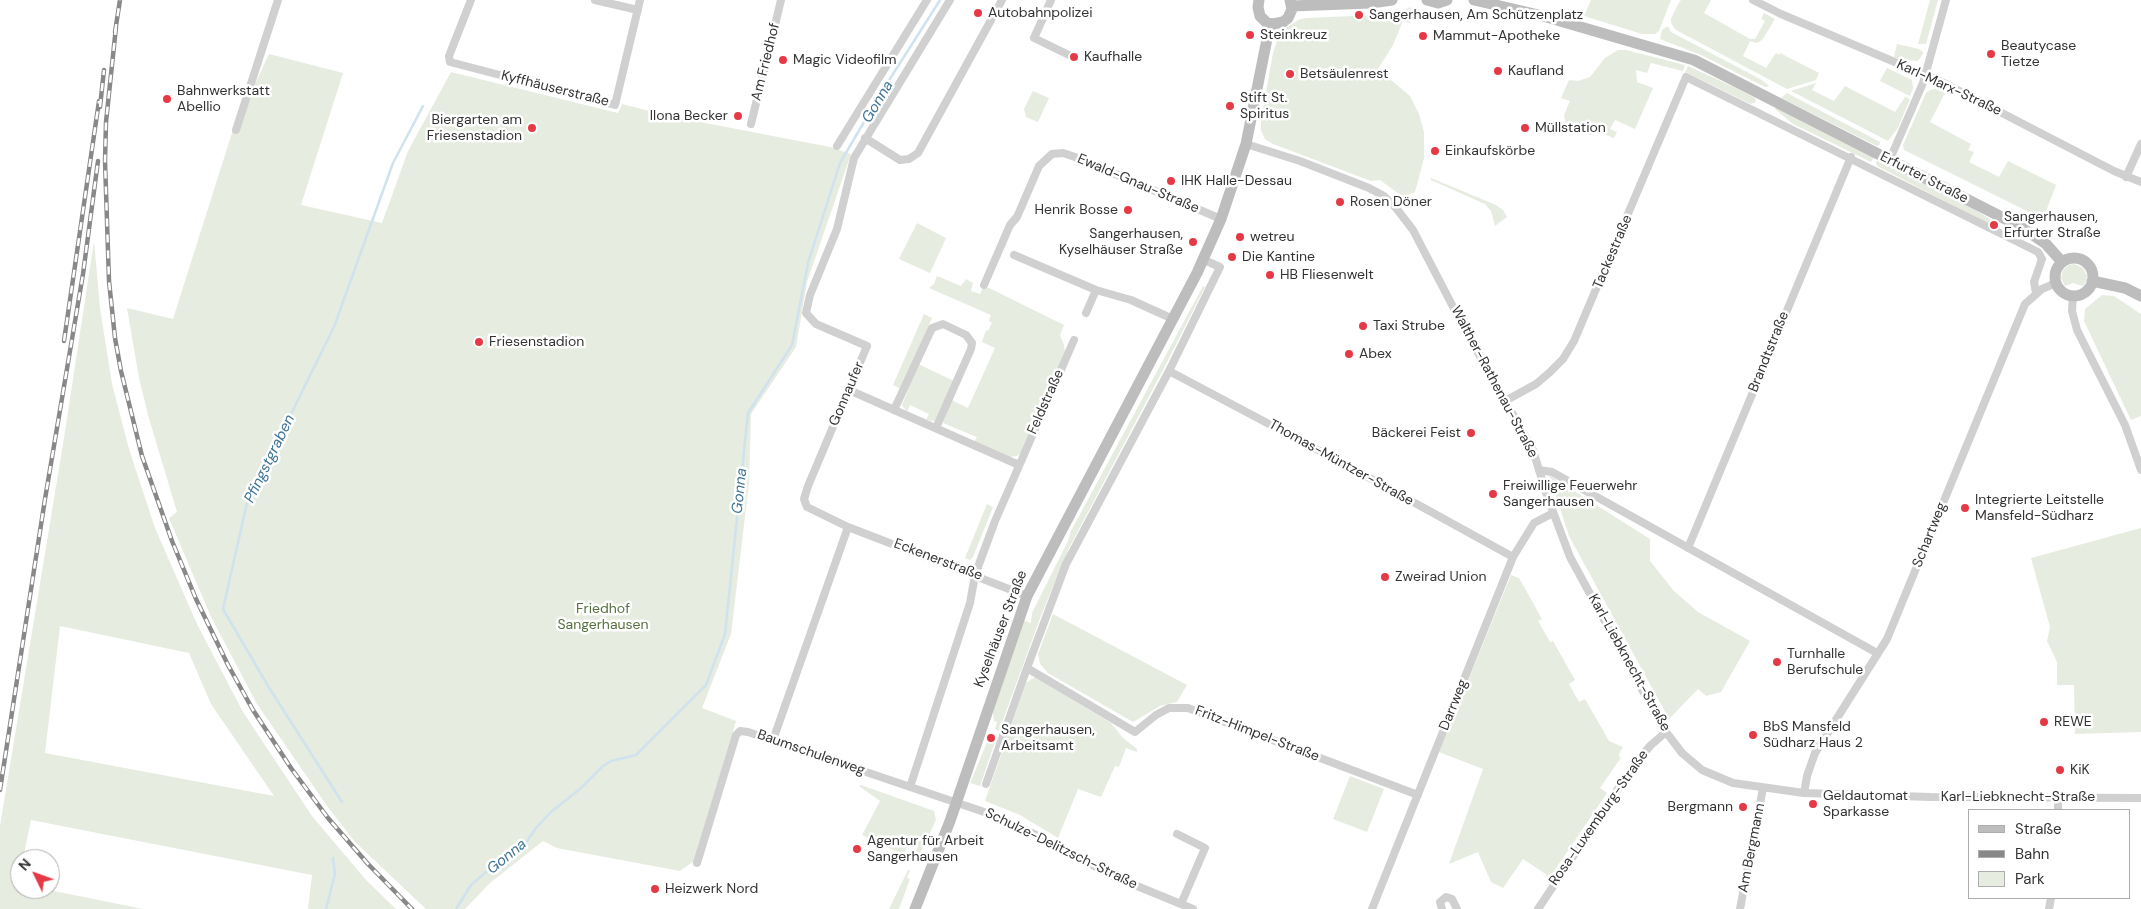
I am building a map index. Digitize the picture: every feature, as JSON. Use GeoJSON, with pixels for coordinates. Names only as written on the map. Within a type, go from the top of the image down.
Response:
{"type":"FeatureCollection","features":[{"type":"Feature","properties":{"kind":"main road"},"geometry":{"type":"LineString","coordinates":[[1259,0],[1259,13],[1262,19],[1270,24],[1277,24],[1286,20],[1290,15],[1291,3],[1363,3],[1392,0]]}},
{"type":"Feature","properties":{"kind":"main road"},"geometry":{"type":"LineString","coordinates":[[1427,0],[1438,3],[1447,0]]}},
{"type":"Feature","properties":{"kind":"main road","name":"Erfurter Straße"},"geometry":{"type":"LineString","coordinates":[[1474,0],[1543,16],[1676,53],[1702,63],[2030,232],[2046,244],[2062,262]]}},
{"type":"Feature","properties":{"kind":"main road","name":"Kyselhäuser Straße"},"geometry":{"type":"LineString","coordinates":[[915,909],[938,855],[1027,596],[1204,260],[1221,218],[1246,144],[1270,24]]}},
{"type":"Feature","properties":{"kind":"main road"},"geometry":{"type":"LineString","coordinates":[[2074,258],[2084,261],[2091,269],[2092,281],[2085,292],[2073,295],[2063,292],[2056,283],[2056,270],[2062,262],[2074,258]]}},
{"type":"Feature","properties":{"kind":"main road"},"geometry":{"type":"LineString","coordinates":[[2092,281],[2124,288],[2141,296]]}},
{"type":"Feature","properties":{"kind":"street"},"geometry":{"type":"LineString","coordinates":[[236,130],[278,0]]}},
{"type":"Feature","properties":{"kind":"street","name":"Kyffhäuserstraße"},"geometry":{"type":"LineString","coordinates":[[471,0],[449,61],[615,105],[640,0]]}},
{"type":"Feature","properties":{"kind":"street"},"geometry":{"type":"LineString","coordinates":[[594,0],[638,10]]}},
{"type":"Feature","properties":{"kind":"street","name":"Am Friedhof"},"geometry":{"type":"LineString","coordinates":[[751,124],[781,0]]}},
{"type":"Feature","properties":{"kind":"street"},"geometry":{"type":"LineString","coordinates":[[837,146],[927,0]]}},
{"type":"Feature","properties":{"kind":"street"},"geometry":{"type":"LineString","coordinates":[[950,0],[865,138],[900,160],[909,159],[918,153],[1002,0]]}},
{"type":"Feature","properties":{"kind":"street"},"geometry":{"type":"LineString","coordinates":[[1050,0],[1034,38],[1071,56]]}},
{"type":"Feature","properties":{"kind":"street","name":"Karl-Marx-Straße"},"geometry":{"type":"LineString","coordinates":[[1753,0],[1796,21],[1926,75],[2126,177],[2141,182]]}},
{"type":"Feature","properties":{"kind":"street"},"geometry":{"type":"LineString","coordinates":[[1890,159],[1913,110],[1926,75],[1946,0]]}},
{"type":"Feature","properties":{"kind":"street","name":"Erfurter Straße"},"geometry":{"type":"LineString","coordinates":[[1686,77],[1851,157],[2038,252],[2042,259],[2034,282],[2036,293]]}},
{"type":"Feature","properties":{"kind":"street","name":"Tackestraße"},"geometry":{"type":"LineString","coordinates":[[1505,401],[1536,384],[1549,373],[1574,342],[1686,77]]}},
{"type":"Feature","properties":{"kind":"street"},"geometry":{"type":"LineString","coordinates":[[1756,111],[1764,95]]}},
{"type":"Feature","properties":{"kind":"street","name":"Gonnaufer"},"geometry":{"type":"LineString","coordinates":[[848,527],[807,507],[804,498],[867,346],[816,324],[806,313],[810,295],[837,229],[854,158],[865,138]]}},
{"type":"Feature","properties":{"kind":"street","name":"Walther-Rathenau-Straße"},"geometry":{"type":"LineString","coordinates":[[1246,144],[1300,161],[1369,188],[1384,196],[1396,208],[1426,251],[1463,326],[1533,450],[1539,470],[1549,470],[1877,653]]}},
{"type":"Feature","properties":{"kind":"street"},"geometry":{"type":"LineString","coordinates":[[2126,177],[2141,144]]}},
{"type":"Feature","properties":{"kind":"street","name":"Ewald-Gnau-Straße"},"geometry":{"type":"LineString","coordinates":[[984,285],[1010,225],[1017,218],[1039,166],[1052,154],[1063,153],[1075,157],[1221,218]]}},
{"type":"Feature","properties":{"kind":"street","name":"Brandtstraße"},"geometry":{"type":"LineString","coordinates":[[1688,548],[1851,157]]}},
{"type":"Feature","properties":{"kind":"street"},"geometry":{"type":"LineString","coordinates":[[1014,255],[1096,290],[1131,300],[1173,319]]}},
{"type":"Feature","properties":{"kind":"street"},"geometry":{"type":"LineString","coordinates":[[986,784],[1026,668],[1066,564],[1169,371],[1220,267],[1204,260]]}},
{"type":"Feature","properties":{"kind":"street","name":"Schartweg"},"geometry":{"type":"LineString","coordinates":[[1804,792],[1816,753],[1889,635],[2023,308],[2027,301],[2036,293],[2056,283]]}},
{"type":"Feature","properties":{"kind":"street"},"geometry":{"type":"LineString","coordinates":[[1086,313],[1096,290]]}},
{"type":"Feature","properties":{"kind":"street"},"geometry":{"type":"LineString","coordinates":[[2073,295],[2072,311],[2077,330],[2125,425],[2141,470]]}},
{"type":"Feature","properties":{"kind":"street"},"geometry":{"type":"LineString","coordinates":[[894,410],[932,328],[942,324],[966,335],[972,343],[936,428]]}},
{"type":"Feature","properties":{"kind":"street","name":"Feldstraße"},"geometry":{"type":"LineString","coordinates":[[975,575],[1019,465],[1074,340]]}},
{"type":"Feature","properties":{"kind":"street","name":"Thomas-Müntzer-Straße"},"geometry":{"type":"LineString","coordinates":[[1169,371],[1335,458],[1513,557]]}},
{"type":"Feature","properties":{"kind":"street"},"geometry":{"type":"LineString","coordinates":[[849,390],[1019,465]]}},
{"type":"Feature","properties":{"kind":"street","name":"Karl-Liebknecht-Straße"},"geometry":{"type":"LineString","coordinates":[[1539,470],[1570,557],[1666,732],[1688,758],[1708,773],[1733,783],[1804,792],[1931,797],[2141,798]]}},
{"type":"Feature","properties":{"kind":"street","name":"Darrweg"},"geometry":{"type":"LineString","coordinates":[[1372,909],[1513,557],[1530,528],[1538,520],[1553,513]]}},
{"type":"Feature","properties":{"kind":"street"},"geometry":{"type":"LineString","coordinates":[[773,740],[848,527]]}},
{"type":"Feature","properties":{"kind":"street","name":"Eckenerstraße"},"geometry":{"type":"LineString","coordinates":[[848,527],[1027,596]]}},
{"type":"Feature","properties":{"kind":"street"},"geometry":{"type":"LineString","coordinates":[[910,787],[970,603],[975,575]]}},
{"type":"Feature","properties":{"kind":"street","name":"Fritz-Himpel-Straße"},"geometry":{"type":"LineString","coordinates":[[1026,668],[1135,732],[1156,714],[1170,708],[1188,708],[1418,794]]}},
{"type":"Feature","properties":{"kind":"street","name":"Baumschulenweg"},"geometry":{"type":"LineString","coordinates":[[697,863],[736,735],[740,731],[773,740],[956,803]]}},
{"type":"Feature","properties":{"kind":"street","name":"Rosa-Luxemburg-Straße"},"geometry":{"type":"LineString","coordinates":[[1538,909],[1636,762],[1651,744],[1666,732]]}},
{"type":"Feature","properties":{"kind":"street","name":"Am Bergmann"},"geometry":{"type":"LineString","coordinates":[[1740,909],[1763,788]]}},
{"type":"Feature","properties":{"kind":"street"},"geometry":{"type":"LineString","coordinates":[[2058,798],[2058,809]]}},
{"type":"Feature","properties":{"kind":"street","name":"Schulze-Delitzsch-Straße"},"geometry":{"type":"LineString","coordinates":[[956,803],[1004,820],[1095,868],[1193,909]]}},
{"type":"Feature","properties":{"kind":"street"},"geometry":{"type":"LineString","coordinates":[[1177,834],[1205,848],[1181,904]]}},
{"type":"Feature","properties":{"kind":"street"},"geometry":{"type":"LineString","coordinates":[[1442,909],[1440,902],[1446,897],[1452,899],[1456,909]]}},
{"type":"Feature","properties":{"kind":"green space"},"geometry":{"type":"Polygon","coordinates":[[[1591,0],[1671,0],[1659,31],[1655,34],[1642,34],[1584,16],[1591,0]]]}},
{"type":"Feature","properties":{"kind":"green space"},"geometry":{"type":"Polygon","coordinates":[[[1681,0],[1711,0],[1704,13],[1750,39],[1755,39],[1765,21],[1761,19],[1764,13],[1775,19],[1762,40],[1757,43],[1750,41],[1743,56],[1766,68],[1776,53],[1779,55],[1780,53],[1819,73],[1816,80],[1787,89],[1676,30],[1671,23],[1671,19],[1681,0]]]}},
{"type":"Feature","properties":{"kind":"green space"},"geometry":{"type":"Polygon","coordinates":[[[1930,0],[1938,0],[1926,44],[1918,44],[1930,0]]]}},
{"type":"Feature","properties":{"kind":"green space"},"geometry":{"type":"Polygon","coordinates":[[[1410,7],[1413,10],[1410,23],[1403,21],[1393,45],[1378,69],[1410,96],[1419,114],[1424,132],[1424,158],[1415,192],[1403,197],[1380,180],[1371,181],[1273,144],[1265,139],[1261,130],[1261,120],[1273,53],[1280,32],[1298,20],[1305,18],[1403,14],[1403,18],[1405,10],[1410,7]]]}},
{"type":"Feature","properties":{"kind":"green space"},"geometry":{"type":"Polygon","coordinates":[[[1668,26],[1671,32],[1762,80],[1769,86],[1765,87],[1701,55],[1660,39],[1662,30],[1668,26]]]}},
{"type":"Feature","properties":{"kind":"green space"},"geometry":{"type":"Polygon","coordinates":[[[1897,44],[1919,49],[1923,54],[1918,61],[1906,60],[1905,62],[1894,57],[1897,44]]]}},
{"type":"Feature","properties":{"kind":"green space"},"geometry":{"type":"Polygon","coordinates":[[[1618,50],[1626,50],[1685,65],[1683,71],[1651,63],[1647,73],[1636,70],[1637,82],[1653,88],[1635,129],[1615,120],[1610,129],[1617,132],[1614,138],[1593,130],[1591,135],[1586,133],[1588,128],[1575,122],[1573,127],[1566,124],[1564,115],[1570,101],[1561,98],[1569,80],[1578,81],[1590,77],[1605,58],[1618,50]]]}},
{"type":"Feature","properties":{"kind":"green space","name":"Friedhof Sangerhausen"},"geometry":{"type":"Polygon","coordinates":[[[269,54],[343,73],[301,205],[382,223],[408,151],[451,72],[618,113],[622,104],[669,116],[830,147],[851,154],[807,282],[796,347],[751,414],[749,483],[731,634],[702,708],[736,721],[694,861],[680,871],[557,848],[543,841],[490,883],[465,909],[426,909],[355,842],[327,806],[257,704],[211,617],[169,518],[177,512],[148,415],[139,378],[127,308],[173,319],[231,136],[269,54]]]}},
{"type":"Feature","properties":{"kind":"green space"},"geometry":{"type":"Polygon","coordinates":[[[1688,66],[1755,98],[1756,102],[1751,104],[1685,72],[1688,66]]]}},
{"type":"Feature","properties":{"kind":"green space"},"geometry":{"type":"Polygon","coordinates":[[[1887,68],[1912,80],[1913,88],[1910,96],[1880,81],[1887,68]]]}},
{"type":"Feature","properties":{"kind":"green space"},"geometry":{"type":"Polygon","coordinates":[[[1816,83],[1812,90],[1834,101],[1845,86],[1895,112],[1905,97],[1910,99],[1898,128],[1888,141],[1791,91],[1816,83]]]}},
{"type":"Feature","properties":{"kind":"green space"},"geometry":{"type":"Polygon","coordinates":[[[1936,89],[1945,93],[1930,122],[1971,144],[1968,150],[1974,152],[1969,162],[1999,177],[2008,161],[2056,185],[2043,219],[1904,150],[1903,145],[1926,93],[1936,89]]]}},
{"type":"Feature","properties":{"kind":"green space"},"geometry":{"type":"Polygon","coordinates":[[[1033,91],[1049,98],[1038,122],[1026,117],[1024,109],[1033,91]]]}},
{"type":"Feature","properties":{"kind":"green space"},"geometry":{"type":"Polygon","coordinates":[[[1787,93],[1880,142],[1880,144],[1877,146],[1781,98],[1787,93]]]}},
{"type":"Feature","properties":{"kind":"green space"},"geometry":{"type":"Polygon","coordinates":[[[1776,107],[1874,156],[1871,162],[1793,124],[1775,109],[1776,107]]]}},
{"type":"Feature","properties":{"kind":"green space"},"geometry":{"type":"Polygon","coordinates":[[[1879,160],[1970,206],[1991,220],[1989,224],[1877,166],[1876,162],[1879,160]]]}},
{"type":"Feature","properties":{"kind":"green space"},"geometry":{"type":"Polygon","coordinates":[[[1431,178],[1496,205],[1503,210],[1507,217],[1495,226],[1491,211],[1485,204],[1431,180],[1431,178]]]}},
{"type":"Feature","properties":{"kind":"green space"},"geometry":{"type":"Polygon","coordinates":[[[917,223],[946,238],[930,273],[899,259],[917,223]]]}},
{"type":"Feature","properties":{"kind":"green space"},"geometry":{"type":"Polygon","coordinates":[[[94,241],[100,308],[112,384],[129,449],[155,528],[197,624],[243,712],[312,816],[366,880],[396,909],[308,909],[312,875],[31,820],[25,849],[10,849],[10,899],[60,899],[60,892],[143,909],[0,909],[0,826],[64,438],[94,241]],[[60,626],[45,753],[274,796],[211,704],[189,653],[60,626]]]}},
{"type":"Feature","properties":{"kind":"green space"},"geometry":{"type":"Polygon","coordinates":[[[2074,264],[2083,268],[2087,276],[2086,281],[2083,286],[2073,283],[2065,286],[2061,278],[2063,270],[2069,265],[2074,264]]]}},
{"type":"Feature","properties":{"kind":"green space"},"geometry":{"type":"Polygon","coordinates":[[[937,276],[961,286],[966,279],[973,283],[971,291],[980,294],[983,287],[989,288],[1064,325],[1060,335],[1065,353],[1021,453],[1017,456],[1009,457],[974,442],[977,437],[943,423],[951,400],[968,408],[995,348],[982,342],[986,330],[988,331],[992,323],[989,321],[991,315],[929,288],[934,284],[937,276]]]}},
{"type":"Feature","properties":{"kind":"green space"},"geometry":{"type":"Polygon","coordinates":[[[1203,286],[1205,287],[1163,370],[1069,548],[1042,613],[999,731],[995,729],[997,722],[994,721],[993,712],[1022,620],[1031,623],[1032,613],[1068,541],[1071,531],[1203,286]]]}},
{"type":"Feature","properties":{"kind":"green space"},"geometry":{"type":"Polygon","coordinates":[[[2102,295],[2114,296],[2141,314],[2141,416],[2131,420],[2084,321],[2085,309],[2102,295]]]}},
{"type":"Feature","properties":{"kind":"green space"},"geometry":{"type":"Polygon","coordinates":[[[924,314],[932,318],[901,389],[893,385],[924,314]]]}},
{"type":"Feature","properties":{"kind":"green space"},"geometry":{"type":"Polygon","coordinates":[[[918,364],[954,381],[937,419],[934,421],[926,420],[929,414],[910,405],[907,412],[902,405],[918,364]]]}},
{"type":"Feature","properties":{"kind":"green space"},"geometry":{"type":"Polygon","coordinates":[[[1549,475],[1650,539],[1650,561],[1674,591],[1698,612],[1750,641],[1721,692],[1706,696],[1698,689],[1669,719],[1569,536],[1549,475]]]}},
{"type":"Feature","properties":{"kind":"green space"},"geometry":{"type":"Polygon","coordinates":[[[987,504],[993,507],[973,557],[970,560],[965,558],[987,504]]]}},
{"type":"Feature","properties":{"kind":"green space"},"geometry":{"type":"Polygon","coordinates":[[[2141,528],[2141,732],[2075,734],[2074,685],[2057,685],[2057,662],[2047,641],[2050,627],[2031,558],[2141,528]]]}},
{"type":"Feature","properties":{"kind":"green space"},"geometry":{"type":"Polygon","coordinates":[[[1511,575],[1519,578],[1542,619],[1538,621],[1550,642],[1553,641],[1575,680],[1569,684],[1579,702],[1585,699],[1609,741],[1623,747],[1619,754],[1620,759],[1600,788],[1607,793],[1550,877],[1523,859],[1503,888],[1491,882],[1478,852],[1449,864],[1483,769],[1439,752],[1511,575]]]}},
{"type":"Feature","properties":{"kind":"green space"},"geometry":{"type":"Polygon","coordinates":[[[1053,614],[1187,685],[1177,702],[1160,706],[1133,722],[1048,673],[1040,664],[1038,654],[1053,614]]]}},
{"type":"Feature","properties":{"kind":"green space"},"geometry":{"type":"Polygon","coordinates":[[[1035,677],[1111,723],[1123,738],[1137,749],[1137,752],[1126,748],[1119,767],[1115,766],[1101,797],[1078,789],[1058,838],[1020,815],[985,801],[1026,683],[1035,677]]]}},
{"type":"Feature","properties":{"kind":"green space"},"geometry":{"type":"Polygon","coordinates":[[[996,739],[980,786],[970,783],[988,740],[996,739]]]}},
{"type":"Feature","properties":{"kind":"green space"},"geometry":{"type":"Polygon","coordinates":[[[1350,776],[1384,789],[1367,832],[1333,819],[1350,776]]]}},
{"type":"Feature","properties":{"kind":"green space"},"geometry":{"type":"Polygon","coordinates":[[[861,785],[934,811],[936,820],[916,862],[912,860],[918,846],[909,842],[903,855],[862,835],[880,801],[859,786],[861,785]]]}},
{"type":"Feature","properties":{"kind":"green space"},"geometry":{"type":"Polygon","coordinates":[[[908,870],[910,871],[907,878],[910,879],[899,909],[889,909],[908,870]]]}},
{"type":"Feature","properties":{"kind":"waterway","name":"Gonna"},"geometry":{"type":"LineString","coordinates":[[456,909],[471,885],[486,872],[504,863],[523,847],[536,828],[551,812],[580,789],[603,766],[611,761],[636,755],[706,685],[725,634],[748,413],[792,345],[808,263],[840,163],[881,93],[940,0]]}},
{"type":"Feature","properties":{"kind":"waterway","name":"Pfingstgraben"},"geometry":{"type":"LineString","coordinates":[[342,802],[268,686],[223,609],[247,503],[334,327],[393,163],[423,106]]}},
{"type":"Feature","properties":{"kind":"waterway","name":"Pfingstgraben"},"geometry":{"type":"LineString","coordinates":[[326,909],[335,874],[333,858]]}},
{"type":"Feature","properties":{"kind":"railway"},"geometry":{"type":"LineString","coordinates":[[115,32],[120,0]]}},
{"type":"Feature","properties":{"kind":"railway"},"geometry":{"type":"LineString","coordinates":[[116,27],[106,122],[105,161],[109,281],[115,338],[121,371],[142,456],[172,541],[196,599],[228,665],[253,710],[291,768],[328,818],[368,864],[412,909]]}},
{"type":"Feature","properties":{"kind":"railway"},"geometry":{"type":"LineString","coordinates":[[100,107],[104,70]]}},
{"type":"Feature","properties":{"kind":"railway"},"geometry":{"type":"LineString","coordinates":[[64,341],[99,101]]}},
{"type":"Feature","properties":{"kind":"railway"},"geometry":{"type":"LineString","coordinates":[[0,790],[45,499],[83,274],[98,161]]}},
{"type":"Feature","properties":{"kind":"place","name":"Autobahnpolizei"},"geometry":{"type":"Point","coordinates":[978,13]}},
{"type":"Feature","properties":{"kind":"place","name":"Sangerhausen, Am Schützenplatz"},"geometry":{"type":"Point","coordinates":[1359,15]}},
{"type":"Feature","properties":{"kind":"place","name":"Steinkreuz"},"geometry":{"type":"Point","coordinates":[1250,35]}},
{"type":"Feature","properties":{"kind":"place","name":"Mammut-Apotheke"},"geometry":{"type":"Point","coordinates":[1423,36]}},
{"type":"Feature","properties":{"kind":"place","name":"Beautycase Tietze"},"geometry":{"type":"Point","coordinates":[1991,54]}},
{"type":"Feature","properties":{"kind":"place","name":"Kaufhalle"},"geometry":{"type":"Point","coordinates":[1074,57]}},
{"type":"Feature","properties":{"kind":"place","name":"Magic Videofilm"},"geometry":{"type":"Point","coordinates":[783,60]}},
{"type":"Feature","properties":{"kind":"place","name":"Kaufland"},"geometry":{"type":"Point","coordinates":[1498,71]}},
{"type":"Feature","properties":{"kind":"place","name":"Betsäulenrest"},"geometry":{"type":"Point","coordinates":[1290,74]}},
{"type":"Feature","properties":{"kind":"place","name":"Bahnwerkstatt Abellio"},"geometry":{"type":"Point","coordinates":[167,99]}},
{"type":"Feature","properties":{"kind":"place","name":"Stift St. Spiritus"},"geometry":{"type":"Point","coordinates":[1230,106]}},
{"type":"Feature","properties":{"kind":"place","name":"Ilona Becker"},"geometry":{"type":"Point","coordinates":[738,116]}},
{"type":"Feature","properties":{"kind":"place","name":"Biergarten am Friesenstadion"},"geometry":{"type":"Point","coordinates":[532,128]}},
{"type":"Feature","properties":{"kind":"place","name":"Müllstation"},"geometry":{"type":"Point","coordinates":[1525,128]}},
{"type":"Feature","properties":{"kind":"place","name":"Einkaufskörbe"},"geometry":{"type":"Point","coordinates":[1435,151]}},
{"type":"Feature","properties":{"kind":"place","name":"IHK Halle-Dessau"},"geometry":{"type":"Point","coordinates":[1171,181]}},
{"type":"Feature","properties":{"kind":"place","name":"Rosen Döner"},"geometry":{"type":"Point","coordinates":[1340,202]}},
{"type":"Feature","properties":{"kind":"place","name":"Henrik Bosse"},"geometry":{"type":"Point","coordinates":[1128,210]}},
{"type":"Feature","properties":{"kind":"place","name":"Sangerhausen, Erfurter Straße"},"geometry":{"type":"Point","coordinates":[1994,225]}},
{"type":"Feature","properties":{"kind":"place","name":"wetreu"},"geometry":{"type":"Point","coordinates":[1240,237]}},
{"type":"Feature","properties":{"kind":"place","name":"Sangerhausen, Kyselhäuser Straße"},"geometry":{"type":"Point","coordinates":[1193,242]}},
{"type":"Feature","properties":{"kind":"place","name":"Die Kantine"},"geometry":{"type":"Point","coordinates":[1232,257]}},
{"type":"Feature","properties":{"kind":"place","name":"HB Fliesenwelt"},"geometry":{"type":"Point","coordinates":[1270,275]}},
{"type":"Feature","properties":{"kind":"place","name":"Taxi Strube"},"geometry":{"type":"Point","coordinates":[1363,326]}},
{"type":"Feature","properties":{"kind":"place","name":"Friesenstadion"},"geometry":{"type":"Point","coordinates":[479,342]}},
{"type":"Feature","properties":{"kind":"place","name":"Abex"},"geometry":{"type":"Point","coordinates":[1349,354]}},
{"type":"Feature","properties":{"kind":"place","name":"Bäckerei Feist"},"geometry":{"type":"Point","coordinates":[1471,433]}},
{"type":"Feature","properties":{"kind":"place","name":"Freiwillige Feuerwehr Sangerhausen"},"geometry":{"type":"Point","coordinates":[1493,494]}},
{"type":"Feature","properties":{"kind":"place","name":"Integrierte Leitstelle Mansfeld-Südharz"},"geometry":{"type":"Point","coordinates":[1965,508]}},
{"type":"Feature","properties":{"kind":"place","name":"Zweirad Union"},"geometry":{"type":"Point","coordinates":[1385,577]}},
{"type":"Feature","properties":{"kind":"place","name":"Turnhalle Berufschule"},"geometry":{"type":"Point","coordinates":[1777,662]}},
{"type":"Feature","properties":{"kind":"place","name":"REWE"},"geometry":{"type":"Point","coordinates":[2044,722]}},
{"type":"Feature","properties":{"kind":"place","name":"BbS Mansfeld Südharz Haus 2"},"geometry":{"type":"Point","coordinates":[1753,735]}},
{"type":"Feature","properties":{"kind":"place","name":"Sangerhausen, Arbeitsamt"},"geometry":{"type":"Point","coordinates":[991,738]}},
{"type":"Feature","properties":{"kind":"place","name":"KiK"},"geometry":{"type":"Point","coordinates":[2060,770]}},
{"type":"Feature","properties":{"kind":"place","name":"Geldautomat Sparkasse"},"geometry":{"type":"Point","coordinates":[1813,804]}},
{"type":"Feature","properties":{"kind":"place","name":"Bergmann"},"geometry":{"type":"Point","coordinates":[1743,807]}},
{"type":"Feature","properties":{"kind":"place","name":"Agentur für Arbeit Sangerhausen"},"geometry":{"type":"Point","coordinates":[857,849]}},
{"type":"Feature","properties":{"kind":"place","name":"Heizwerk Nord"},"geometry":{"type":"Point","coordinates":[655,889]}}]}
